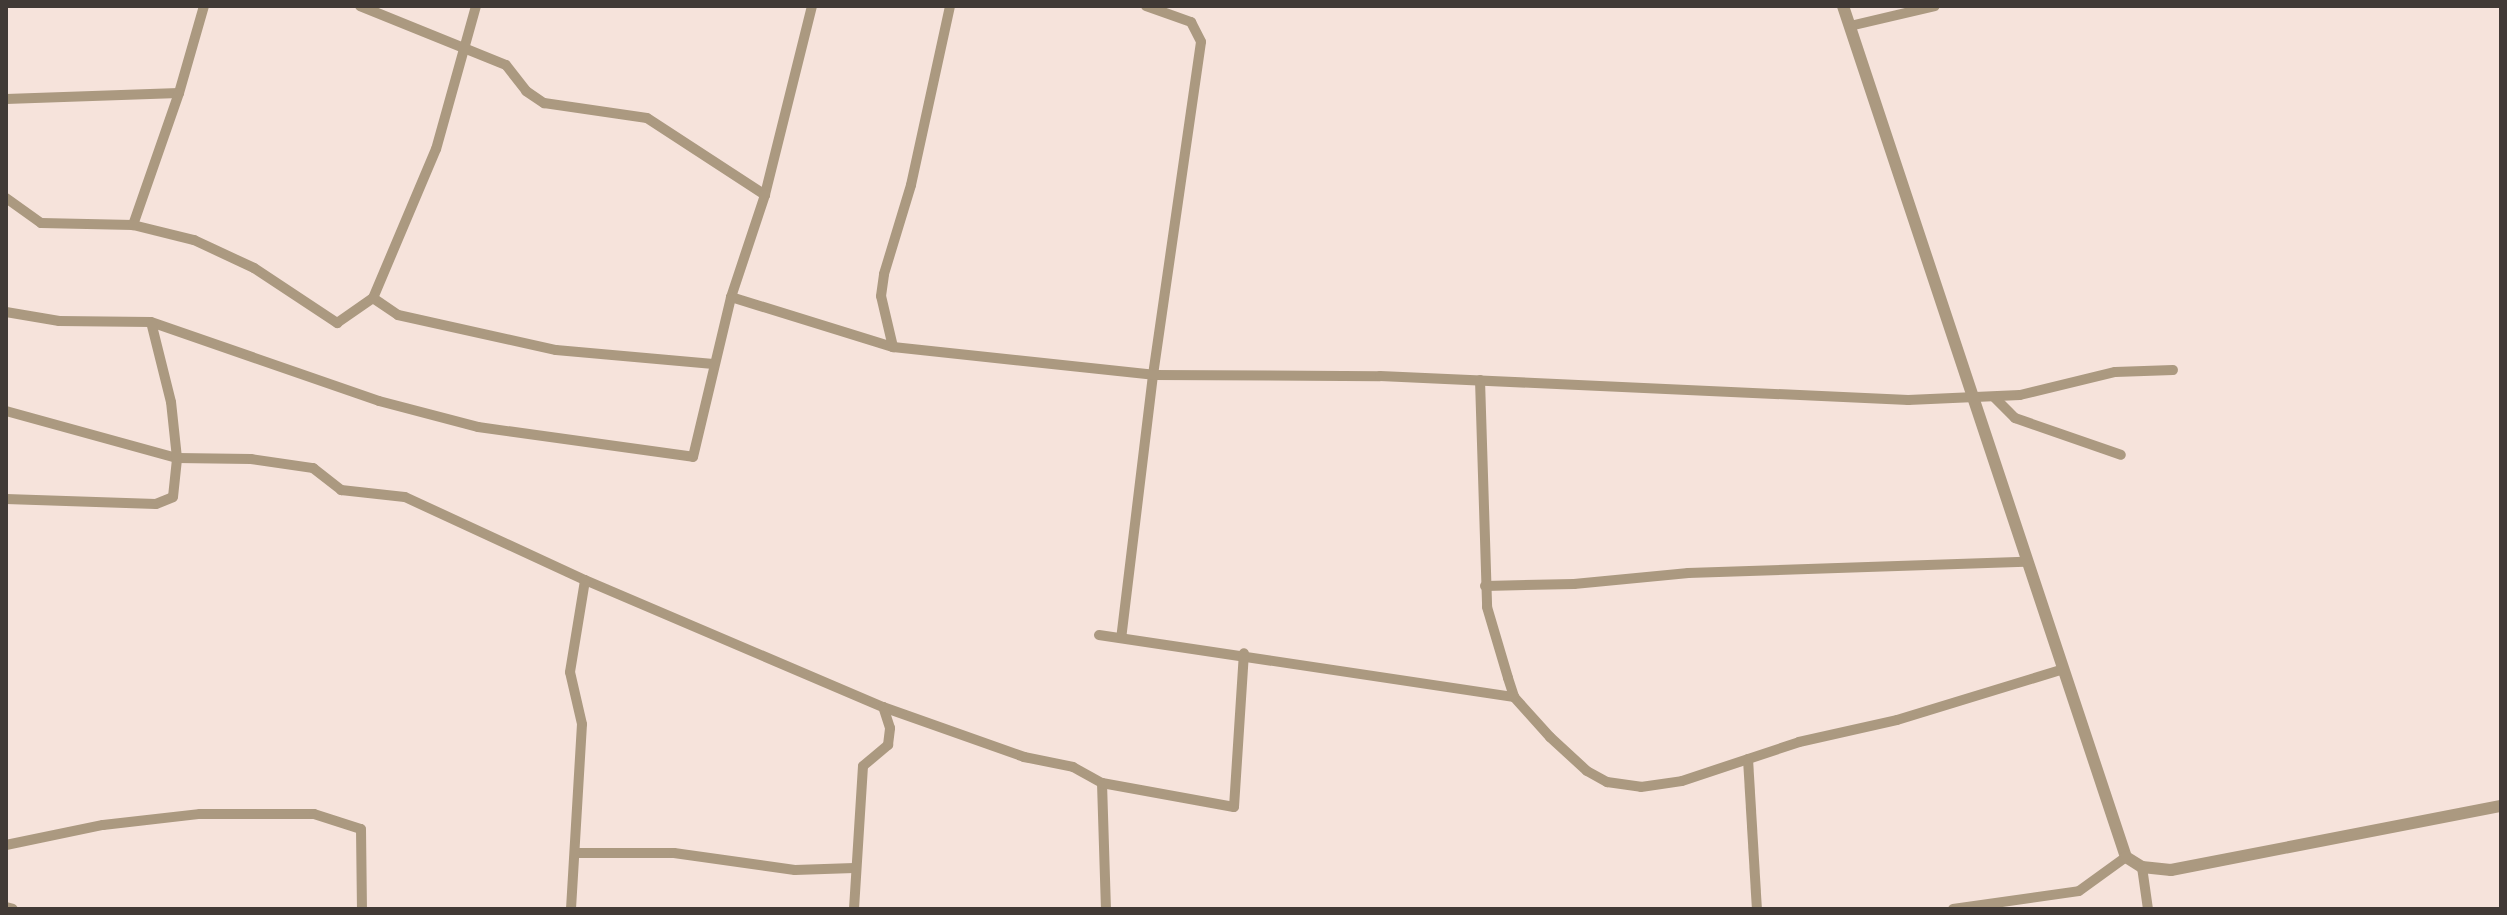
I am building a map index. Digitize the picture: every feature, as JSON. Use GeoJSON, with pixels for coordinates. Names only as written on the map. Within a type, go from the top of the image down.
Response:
{"type":"FeatureCollection","features":[{"type":"Feature","properties":{"kind":"street"},"geometry":{"type":"LineString","coordinates":[[133,225],[179,93],[204,6]]}},
{"type":"Feature","properties":{"kind":"street"},"geometry":{"type":"LineString","coordinates":[[360,6],[506,65],[526,91],[544,103],[647,118],[765,195]]}},
{"type":"Feature","properties":{"kind":"street"},"geometry":{"type":"LineString","coordinates":[[6,198],[41,223],[133,225],[194,240],[254,268],[337,323],[373,298],[426,179],[476,6]]}},
{"type":"Feature","properties":{"kind":"street"},"geometry":{"type":"LineString","coordinates":[[6,312],[41,320],[151,322],[379,401],[478,427],[693,457],[713,364],[731,297],[765,195],[812,6]]}},
{"type":"Feature","properties":{"kind":"street"},"geometry":{"type":"LineString","coordinates":[[893,347],[881,296],[884,274],[911,185],[950,6]]}},
{"type":"Feature","properties":{"kind":"street"},"geometry":{"type":"LineString","coordinates":[[1121,638],[1153,375],[1201,42],[1191,22],[1146,6]]}},
{"type":"Feature","properties":{"kind":"street"},"geometry":{"type":"LineString","coordinates":[[1843,6],[2025,562],[2126,857],[2142,867],[2184,868],[2501,806]]}},
{"type":"Feature","properties":{"kind":"street"},"geometry":{"type":"LineString","coordinates":[[1850,26],[1935,6]]}},
{"type":"Feature","properties":{"kind":"street"},"geometry":{"type":"LineString","coordinates":[[6,99],[179,93]]}},
{"type":"Feature","properties":{"kind":"street"},"geometry":{"type":"LineString","coordinates":[[731,297],[893,347],[1153,375],[1480,380],[1871,400],[1974,399],[2056,390],[2115,372],[2173,370]]}},
{"type":"Feature","properties":{"kind":"street"},"geometry":{"type":"LineString","coordinates":[[373,298],[398,315],[556,350],[713,364]]}},
{"type":"Feature","properties":{"kind":"street"},"geometry":{"type":"LineString","coordinates":[[6,499],[168,503],[173,497],[177,458],[171,402],[151,322]]}},
{"type":"Feature","properties":{"kind":"street"},"geometry":{"type":"LineString","coordinates":[[1480,380],[1485,586],[1514,697],[1564,750],[1607,782],[1641,787],[1682,781],[1748,759],[2061,670]]}},
{"type":"Feature","properties":{"kind":"street"},"geometry":{"type":"LineString","coordinates":[[1994,397],[2015,418],[2121,455]]}},
{"type":"Feature","properties":{"kind":"street"},"geometry":{"type":"LineString","coordinates":[[6,411],[78,435],[177,458],[251,459],[313,468],[341,490],[405,497],[585,580],[883,707],[1024,757],[1073,767],[1102,783],[1234,807],[1244,653]]}},
{"type":"Feature","properties":{"kind":"street"},"geometry":{"type":"LineString","coordinates":[[1485,586],[1574,584],[1688,573],[2025,562]]}},
{"type":"Feature","properties":{"kind":"street"},"geometry":{"type":"LineString","coordinates":[[571,909],[582,724],[570,672],[585,580]]}},
{"type":"Feature","properties":{"kind":"street"},"geometry":{"type":"LineString","coordinates":[[1099,635],[1244,653],[1514,697]]}},
{"type":"Feature","properties":{"kind":"street"},"geometry":{"type":"LineString","coordinates":[[854,909],[854,868],[863,766],[888,745],[890,728],[883,707]]}},
{"type":"Feature","properties":{"kind":"street"},"geometry":{"type":"LineString","coordinates":[[1748,759],[1757,909]]}},
{"type":"Feature","properties":{"kind":"street"},"geometry":{"type":"LineString","coordinates":[[1102,783],[1106,909]]}},
{"type":"Feature","properties":{"kind":"street"},"geometry":{"type":"LineString","coordinates":[[6,845],[103,825],[200,814],[314,814],[349,823],[364,833],[362,909]]}},
{"type":"Feature","properties":{"kind":"street"},"geometry":{"type":"LineString","coordinates":[[575,853],[674,853],[795,870],[854,868]]}},
{"type":"Feature","properties":{"kind":"street"},"geometry":{"type":"LineString","coordinates":[[1953,909],[2079,891],[2126,857]]}},
{"type":"Feature","properties":{"kind":"street"},"geometry":{"type":"LineString","coordinates":[[2142,867],[2148,909]]}},
{"type":"Feature","properties":{"kind":"street"},"geometry":{"type":"LineString","coordinates":[[6,907],[13,909]]}}]}
